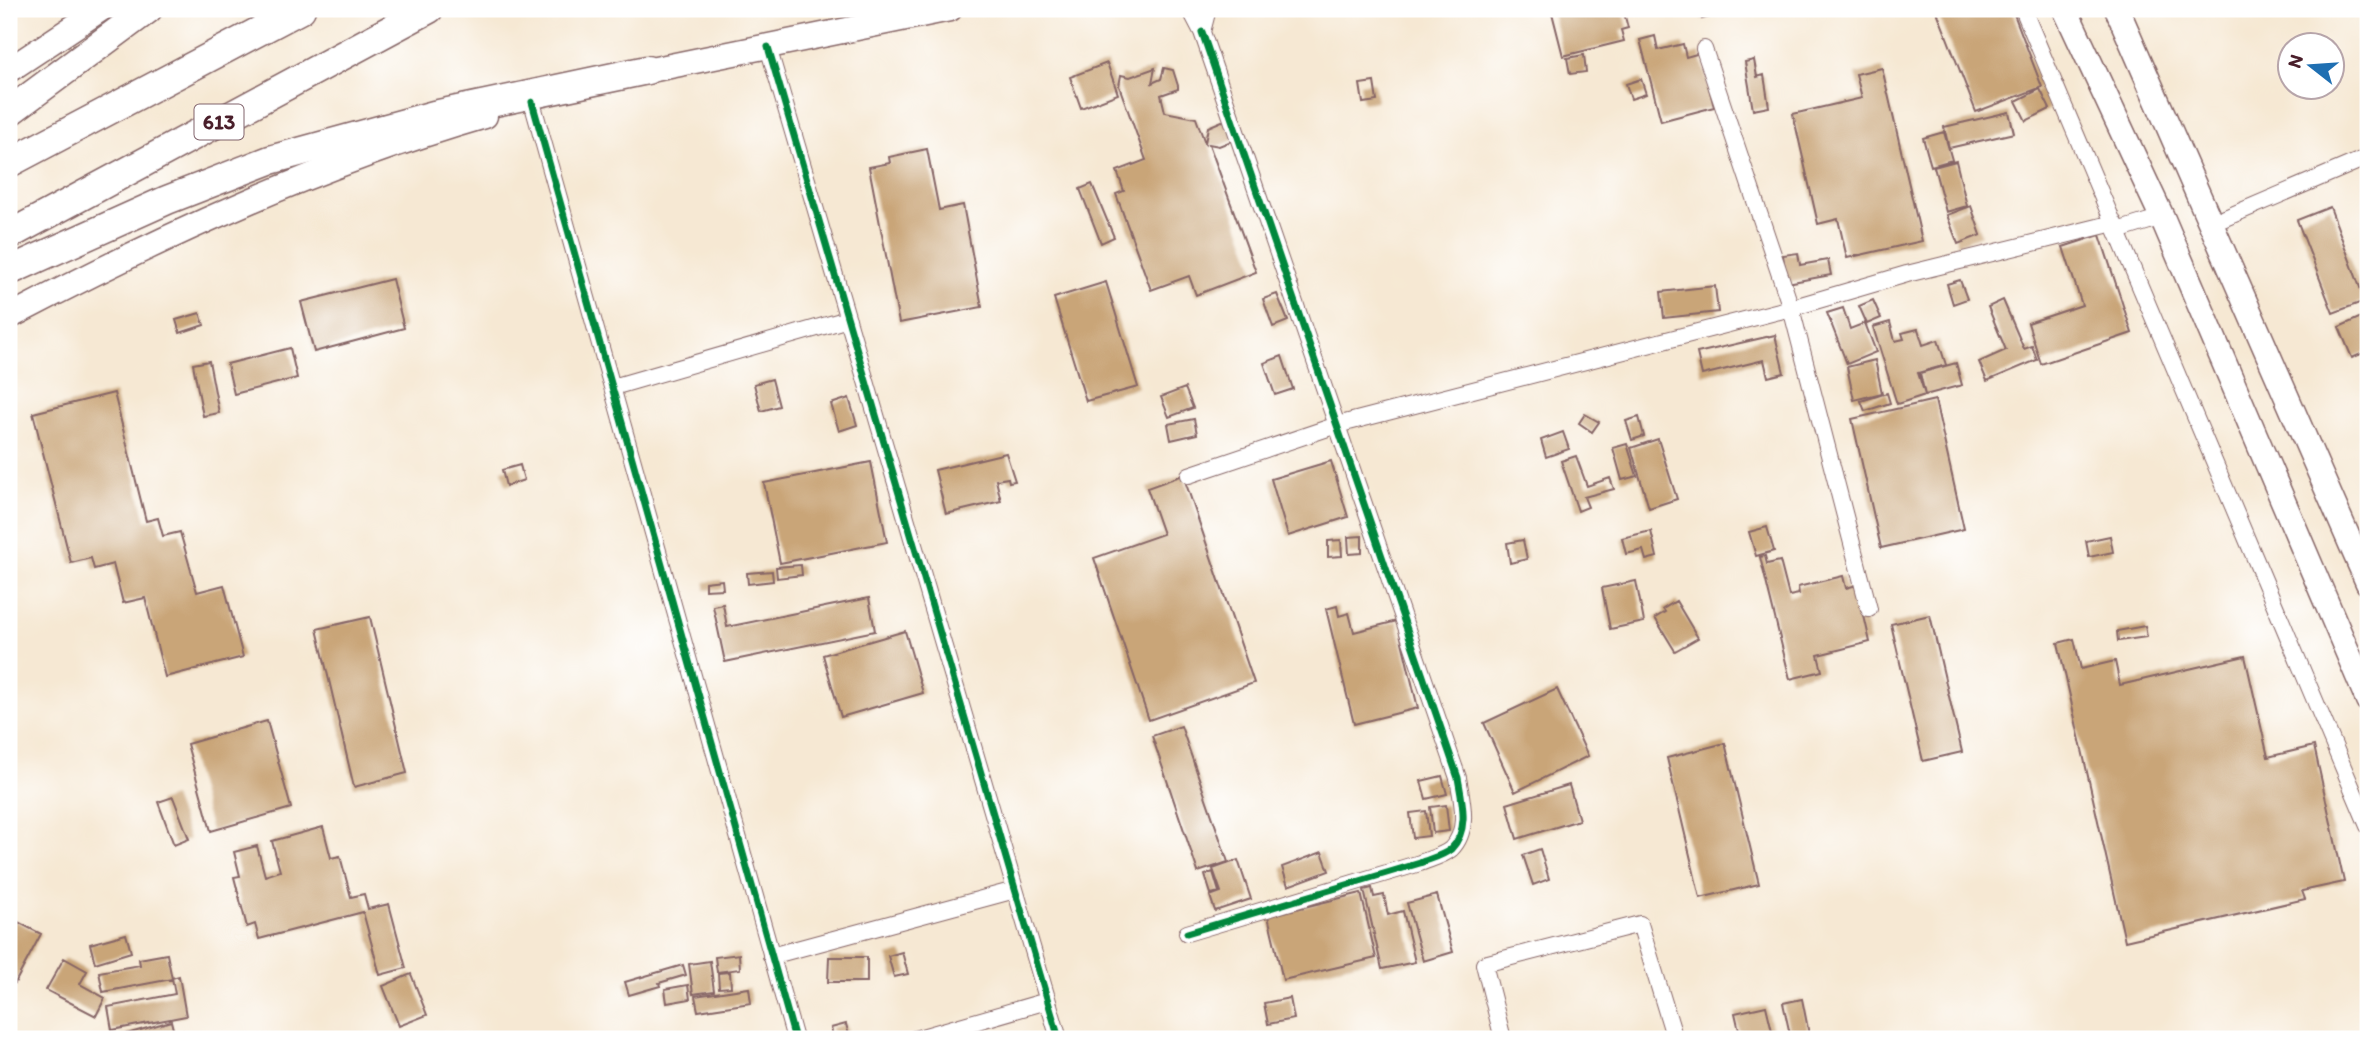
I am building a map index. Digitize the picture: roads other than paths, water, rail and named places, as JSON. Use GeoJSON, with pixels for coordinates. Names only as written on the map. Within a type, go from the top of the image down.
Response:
{"type":"FeatureCollection","features":[{"type":"Feature","properties":{"kind":"highway"},"geometry":{"type":"LineString","coordinates":[[9,112],[148,9]]}},
{"type":"Feature","properties":{"kind":"highway"},"geometry":{"type":"LineString","coordinates":[[9,163],[301,9]]}},
{"type":"Feature","properties":{"kind":"highway","name":"613"},"geometry":{"type":"LineString","coordinates":[[9,235],[429,9]]}},
{"type":"Feature","properties":{"kind":"highway"},"geometry":{"type":"LineString","coordinates":[[9,271],[167,200],[270,160],[434,115],[647,70]]}},
{"type":"Feature","properties":{"kind":"main road"},"geometry":{"type":"LineString","coordinates":[[9,70],[101,9]]}},
{"type":"Feature","properties":{"kind":"main road"},"geometry":{"type":"LineString","coordinates":[[9,317],[95,272],[331,167],[429,132],[647,70],[950,9]]}},
{"type":"Feature","properties":{"kind":"main road"},"geometry":{"type":"LineString","coordinates":[[2065,9],[2162,217],[2368,700]]}},
{"type":"Feature","properties":{"kind":"main road"},"geometry":{"type":"LineString","coordinates":[[2117,9],[2368,583]]}},
{"type":"Feature","properties":{"kind":"street"},"geometry":{"type":"LineString","coordinates":[[1187,933],[1420,863],[1450,850],[1461,834],[1463,810],[1458,778],[1202,32],[1190,9]]}},
{"type":"Feature","properties":{"kind":"street"},"geometry":{"type":"LineString","coordinates":[[1202,32],[1208,9]]}},
{"type":"Feature","properties":{"kind":"street"},"geometry":{"type":"LineString","coordinates":[[2023,9],[2368,826]]}},
{"type":"Feature","properties":{"kind":"street"},"geometry":{"type":"LineString","coordinates":[[768,47],[1059,1039]]}},
{"type":"Feature","properties":{"kind":"street"},"geometry":{"type":"LineString","coordinates":[[1704,49],[1791,308],[1869,609]]}},
{"type":"Feature","properties":{"kind":"street"},"geometry":{"type":"LineString","coordinates":[[532,102],[795,1039]]}},
{"type":"Feature","properties":{"kind":"street"},"geometry":{"type":"LineString","coordinates":[[2211,224],[2368,157]]}},
{"type":"Feature","properties":{"kind":"street"},"geometry":{"type":"LineString","coordinates":[[1189,475],[1337,425],[1791,308],[1907,274],[2162,217]]}},
{"type":"Feature","properties":{"kind":"street"},"geometry":{"type":"LineString","coordinates":[[613,387],[848,319]]}},
{"type":"Feature","properties":{"kind":"street"},"geometry":{"type":"LineString","coordinates":[[771,956],[1015,890]]}},
{"type":"Feature","properties":{"kind":"street"},"geometry":{"type":"LineString","coordinates":[[1503,1039],[1484,964],[1640,924],[1675,1039]]}},
{"type":"Feature","properties":{"kind":"street"},"geometry":{"type":"LineString","coordinates":[[915,1039],[1047,1001]]}}]}
